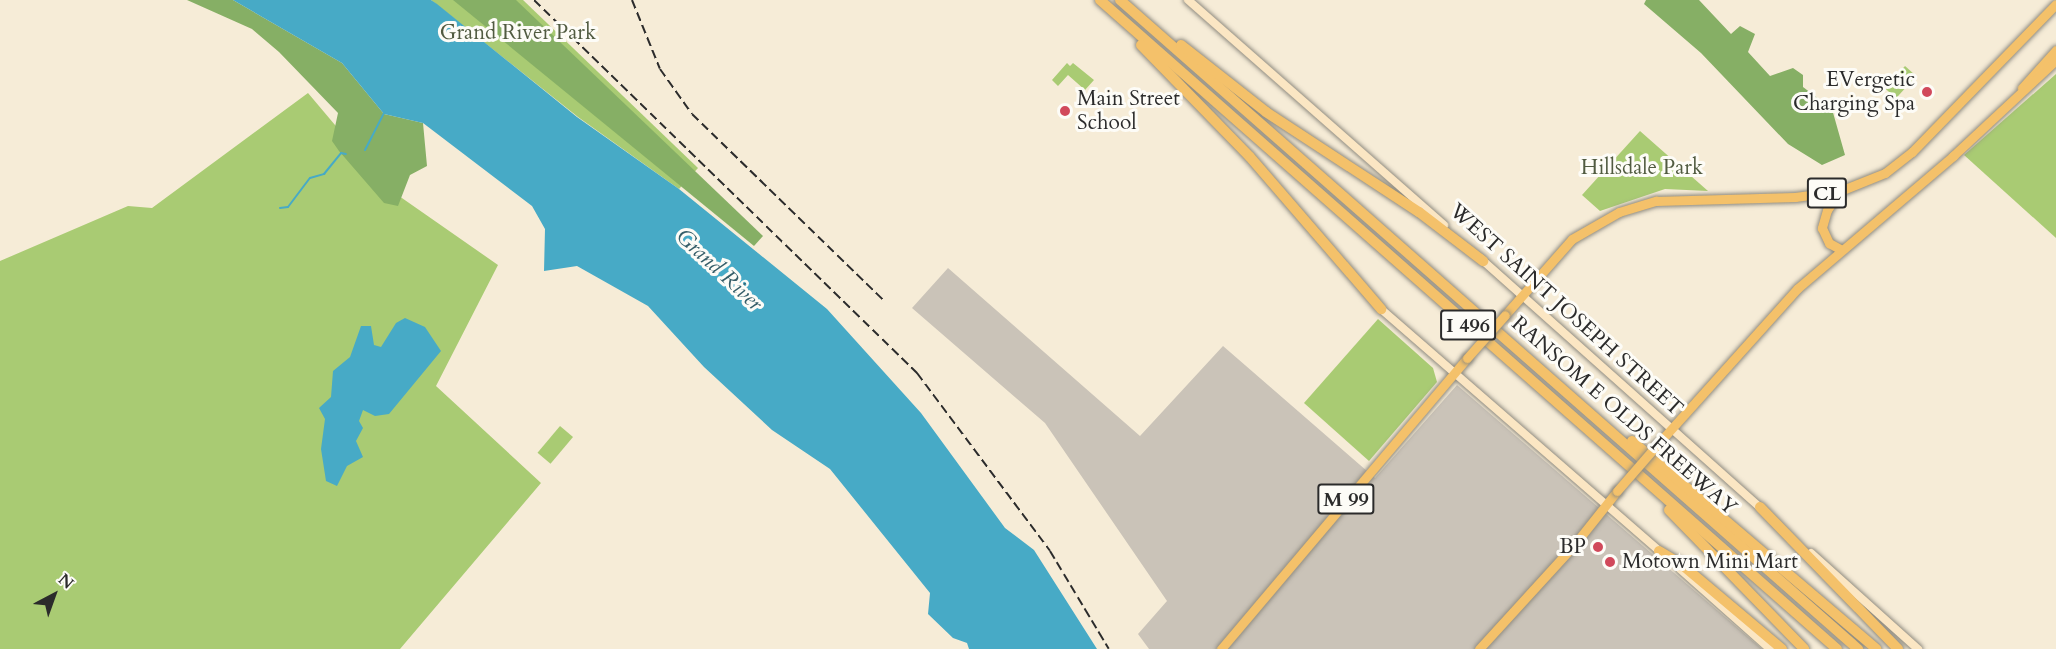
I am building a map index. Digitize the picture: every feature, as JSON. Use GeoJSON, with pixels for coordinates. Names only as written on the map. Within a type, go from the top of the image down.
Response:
{"type":"FeatureCollection","features":[{"type":"Feature","properties":{"kind":"highway"},"geometry":{"type":"LineString","coordinates":[[1092,0],[1232,138],[1381,309]]}},
{"type":"Feature","properties":{"kind":"highway","name":"RANSOM E OLDS FREEWAY"},"geometry":{"type":"LineString","coordinates":[[1100,0],[1837,649]]}},
{"type":"Feature","properties":{"kind":"highway"},"geometry":{"type":"LineString","coordinates":[[1121,0],[1266,112],[1419,212],[1483,261]]}},
{"type":"Feature","properties":{"kind":"highway","name":"RANSOM E OLDS FREEWAY"},"geometry":{"type":"LineString","coordinates":[[1121,0],[1858,649]]}},
{"type":"Feature","properties":{"kind":"highway"},"geometry":{"type":"LineString","coordinates":[[1509,340],[1746,534],[1876,649]]}},
{"type":"Feature","properties":{"kind":"highway"},"geometry":{"type":"LineString","coordinates":[[1597,437],[1804,649]]}},
{"type":"Feature","properties":{"kind":"highway"},"geometry":{"type":"LineString","coordinates":[[1760,507],[1898,649]]}},
{"type":"Feature","properties":{"kind":"highway"},"geometry":{"type":"LineString","coordinates":[[1659,551],[1676,560],[1782,649]]}},
{"type":"Feature","properties":{"kind":"main road","name":"WEST SAINT JOSEPH STREET"},"geometry":{"type":"LineString","coordinates":[[1188,0],[1918,649]]}},
{"type":"Feature","properties":{"kind":"main road","name":"CL"},"geometry":{"type":"LineString","coordinates":[[1522,296],[1572,239],[1599,220],[1631,208],[1656,201],[1795,197],[1840,191],[1885,172],[1912,152],[2056,4]]}},
{"type":"Feature","properties":{"kind":"main road"},"geometry":{"type":"LineString","coordinates":[[2012,103],[2029,77],[2056,50]]}},
{"type":"Feature","properties":{"kind":"main road"},"geometry":{"type":"LineString","coordinates":[[2012,103],[2056,60]]}},
{"type":"Feature","properties":{"kind":"main road","name":"CL"},"geometry":{"type":"LineString","coordinates":[[1672,429],[1770,317],[1840,249],[1953,156],[2012,103]]}},
{"type":"Feature","properties":{"kind":"main road"},"geometry":{"type":"LineString","coordinates":[[1840,191],[1827,210],[1822,228],[1829,243],[1840,249]]}},
{"type":"Feature","properties":{"kind":"main road","name":"M 99"},"geometry":{"type":"LineString","coordinates":[[1221,649],[1238,625],[1522,296]]}},
{"type":"Feature","properties":{"kind":"main road"},"geometry":{"type":"LineString","coordinates":[[1381,309],[1770,649]]}},
{"type":"Feature","properties":{"kind":"main road"},"geometry":{"type":"LineString","coordinates":[[1479,649],[1672,429]]}},
{"type":"Feature","properties":{"kind":"shaded area"},"geometry":{"type":"Polygon","coordinates":[[[948,268],[1140,436],[1223,346],[1375,478],[1457,385],[1762,649],[1149,649],[1138,634],[1167,601],[1045,423],[912,308],[948,268]]]}},
{"type":"Feature","properties":{"kind":"green space"},"geometry":{"type":"Polygon","coordinates":[[[187,0],[233,0],[342,63],[384,114],[423,123],[427,166],[410,175],[398,206],[384,203],[339,151],[332,141],[338,113],[279,52],[252,29],[187,0]]]}},
{"type":"Feature","properties":{"kind":"green space","name":"Grand River Park"},"geometry":{"type":"Polygon","coordinates":[[[431,0],[523,0],[698,168],[679,189],[578,117],[431,0]]]}},
{"type":"Feature","properties":{"kind":"green space","name":"Grand River Park"},"geometry":{"type":"Polygon","coordinates":[[[453,0],[516,0],[763,236],[754,246],[453,0]]]}},
{"type":"Feature","properties":{"kind":"green space"},"geometry":{"type":"Polygon","coordinates":[[[1646,0],[1699,0],[1731,34],[1740,26],[1755,34],[1748,52],[1770,76],[1793,68],[1803,75],[1803,87],[1832,109],[1845,155],[1822,165],[1788,144],[1701,53],[1644,4],[1646,0]]]}},
{"type":"Feature","properties":{"kind":"green space"},"geometry":{"type":"Polygon","coordinates":[[[1067,63],[1070,66],[1073,63],[1094,80],[1085,90],[1068,75],[1058,86],[1052,80],[1067,63]]]}},
{"type":"Feature","properties":{"kind":"green space"},"geometry":{"type":"Polygon","coordinates":[[[1905,66],[1916,76],[1896,98],[1885,88],[1905,66]]]}},
{"type":"Feature","properties":{"kind":"green space"},"geometry":{"type":"Polygon","coordinates":[[[2056,74],[2056,238],[1964,155],[2056,74]]]}},
{"type":"Feature","properties":{"kind":"green space"},"geometry":{"type":"Polygon","coordinates":[[[308,93],[389,189],[498,265],[436,386],[541,483],[400,649],[0,649],[0,261],[128,206],[152,208],[308,93]]]}},
{"type":"Feature","properties":{"kind":"green space","name":"Hillsdale Park"},"geometry":{"type":"Polygon","coordinates":[[[1640,131],[1708,191],[1665,189],[1600,211],[1582,195],[1640,131]]]}},
{"type":"Feature","properties":{"kind":"green space"},"geometry":{"type":"Polygon","coordinates":[[[1378,319],[1433,368],[1437,382],[1369,461],[1304,403],[1378,319]]]}},
{"type":"Feature","properties":{"kind":"green space"},"geometry":{"type":"Polygon","coordinates":[[[560,426],[573,437],[551,464],[538,453],[560,426]]]}},
{"type":"Feature","properties":{"kind":"water","name":"Grand River"},"geometry":{"type":"Polygon","coordinates":[[[233,0],[431,0],[437,4],[577,117],[679,189],[827,309],[921,413],[1005,528],[1034,550],[1097,649],[969,649],[967,643],[953,638],[928,614],[930,593],[830,469],[772,430],[704,367],[648,306],[577,266],[544,271],[545,229],[532,206],[423,123],[384,114],[342,63],[233,0]]]}},
{"type":"Feature","properties":{"kind":"water"},"geometry":{"type":"Polygon","coordinates":[[[405,318],[425,327],[441,351],[389,414],[375,416],[363,410],[359,421],[363,428],[356,441],[363,457],[347,466],[337,486],[326,481],[321,449],[325,419],[319,408],[331,397],[333,371],[350,357],[361,326],[371,326],[374,345],[381,347],[396,323],[405,318]]]}},
{"type":"Feature","properties":{"kind":"waterway"},"geometry":{"type":"LineString","coordinates":[[365,150],[384,113]]}},
{"type":"Feature","properties":{"kind":"waterway"},"geometry":{"type":"LineString","coordinates":[[280,208],[288,207],[310,178],[324,174],[341,153],[346,154]]}},
{"type":"Feature","properties":{"kind":"railway"},"geometry":{"type":"LineString","coordinates":[[534,0],[917,373],[1050,551],[1109,649]]}},
{"type":"Feature","properties":{"kind":"railway"},"geometry":{"type":"LineString","coordinates":[[632,0],[660,69],[692,114],[883,300]]}},
{"type":"Feature","properties":{"kind":"place","name":"EVergetic Charging Spa"},"geometry":{"type":"Point","coordinates":[1927,92]}},
{"type":"Feature","properties":{"kind":"place","name":"Main Street School"},"geometry":{"type":"Point","coordinates":[1065,111]}},
{"type":"Feature","properties":{"kind":"place","name":"BP"},"geometry":{"type":"Point","coordinates":[1598,547]}},
{"type":"Feature","properties":{"kind":"place","name":"Motown Mini Mart"},"geometry":{"type":"Point","coordinates":[1610,562]}}]}
